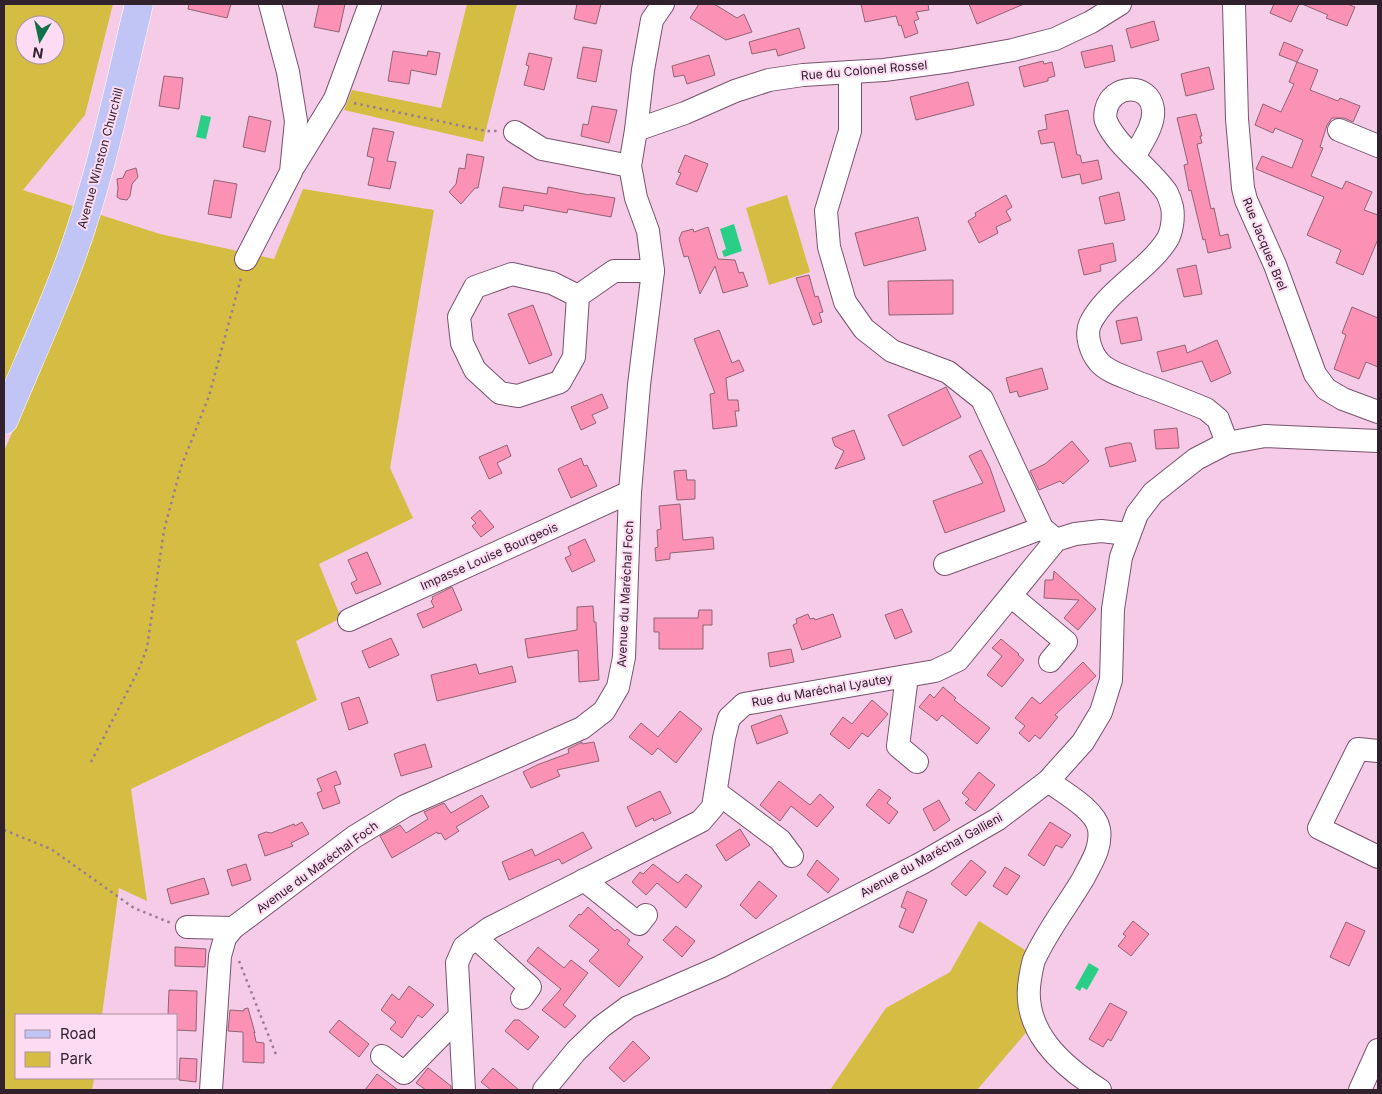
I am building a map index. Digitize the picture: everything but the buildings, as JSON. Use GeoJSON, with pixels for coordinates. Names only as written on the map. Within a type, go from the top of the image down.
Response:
{"type":"FeatureCollection","features":[{"type":"Feature","properties":{"kind":"main road","name":"Avenue Winston Churchill"},"geometry":{"type":"LineString","coordinates":[[4,420],[80,231],[107,136],[139,4]]}},
{"type":"Feature","properties":{"kind":"street"},"geometry":{"type":"LineString","coordinates":[[270,4],[288,72],[296,121],[291,172]]}},
{"type":"Feature","properties":{"kind":"street"},"geometry":{"type":"LineString","coordinates":[[246,259],[291,172],[335,99],[370,4]]}},
{"type":"Feature","properties":{"kind":"street","name":"Rue du Colonel Rossel"},"geometry":{"type":"LineString","coordinates":[[636,130],[685,113],[735,91],[769,80],[803,74],[884,70],[951,62],[1013,50],[1055,39],[1091,22],[1120,4]]}},
{"type":"Feature","properties":{"kind":"street","name":"Rue Jacques Brel"},"geometry":{"type":"LineString","coordinates":[[1234,4],[1239,155],[1246,200],[1275,265],[1315,374],[1326,389],[1343,399],[1378,412]]}},
{"type":"Feature","properties":{"kind":"street","name":"Avenue du Maréchal Foch"},"geometry":{"type":"LineString","coordinates":[[230,932],[354,837],[405,806],[582,728],[604,711],[618,687],[624,658],[630,492],[639,385],[653,271],[648,231],[636,198],[630,166],[643,70],[654,9]]}},
{"type":"Feature","properties":{"kind":"street"},"geometry":{"type":"LineString","coordinates":[[850,72],[850,131],[826,211],[829,247],[845,302],[864,329],[892,351],[948,372],[982,399],[1050,534]]}},
{"type":"Feature","properties":{"kind":"street"},"geometry":{"type":"LineString","coordinates":[[1339,130],[1378,146]]}},
{"type":"Feature","properties":{"kind":"street"},"geometry":{"type":"LineString","coordinates":[[515,132],[542,149],[630,166]]}},
{"type":"Feature","properties":{"kind":"street"},"geometry":{"type":"LineString","coordinates":[[1134,157],[1168,194],[1172,209],[1172,224],[1168,238],[1159,250],[1103,306],[1090,325],[1091,351],[1100,363],[1117,374],[1206,409],[1218,419],[1228,442]]}},
{"type":"Feature","properties":{"kind":"street"},"geometry":{"type":"LineString","coordinates":[[578,296],[614,271],[653,271]]}},
{"type":"Feature","properties":{"kind":"street"},"geometry":{"type":"LineString","coordinates":[[512,274],[552,283],[578,296],[574,357],[560,382],[518,396],[500,393],[475,370],[462,344],[459,317],[475,287],[512,274]]}},
{"type":"Feature","properties":{"kind":"street","name":"Avenue du Maréchal Gallieni"},"geometry":{"type":"LineString","coordinates":[[544,1090],[576,1051],[601,1027],[628,1007],[720,967],[922,863],[998,819],[1048,781],[1083,742],[1101,712],[1111,680],[1113,609],[1120,557],[1137,514],[1153,493],[1196,459],[1228,442],[1265,436],[1378,441]]}},
{"type":"Feature","properties":{"kind":"street","name":"Impasse Louise Bourgeois"},"geometry":{"type":"LineString","coordinates":[[349,620],[630,492]]}},
{"type":"Feature","properties":{"kind":"street"},"geometry":{"type":"LineString","coordinates":[[945,564],[1050,534],[1101,531],[1128,534]]}},
{"type":"Feature","properties":{"kind":"street","name":"Rue du Maréchal Lyautey"},"geometry":{"type":"LineString","coordinates":[[464,1090],[457,963],[464,947],[490,928],[701,821],[713,807],[729,718],[744,704],[935,671],[958,660],[1010,596],[1050,534]]}},
{"type":"Feature","properties":{"kind":"street"},"geometry":{"type":"LineString","coordinates":[[1010,596],[1066,642],[1050,661]]}},
{"type":"Feature","properties":{"kind":"street","name":"Rue du Maréchal Lyautey"},"geometry":{"type":"LineString","coordinates":[[907,676],[898,746],[917,762]]}},
{"type":"Feature","properties":{"kind":"street"},"geometry":{"type":"LineString","coordinates":[[1378,751],[1358,749],[1320,828],[1378,857]]}},
{"type":"Feature","properties":{"kind":"street"},"geometry":{"type":"LineString","coordinates":[[1048,781],[1092,814],[1099,829],[1098,851],[1079,885],[1050,929],[1033,962],[1028,991],[1032,1020],[1044,1041],[1066,1066],[1100,1090]]}},
{"type":"Feature","properties":{"kind":"street"},"geometry":{"type":"LineString","coordinates":[[716,792],[780,840],[792,856]]}},
{"type":"Feature","properties":{"kind":"street"},"geometry":{"type":"LineString","coordinates":[[584,880],[639,924],[646,915]]}},
{"type":"Feature","properties":{"kind":"street"},"geometry":{"type":"LineString","coordinates":[[187,927],[230,932],[220,956],[210,1090]]}},
{"type":"Feature","properties":{"kind":"street"},"geometry":{"type":"LineString","coordinates":[[476,938],[530,987],[522,998]]}},
{"type":"Feature","properties":{"kind":"street"},"geometry":{"type":"LineString","coordinates":[[382,1056],[404,1073],[460,1016]]}},
{"type":"Feature","properties":{"kind":"street"},"geometry":{"type":"LineString","coordinates":[[1360,1090],[1378,1050]]}},
{"type":"Feature","properties":{"kind":"path"},"geometry":{"type":"LineString","coordinates":[[335,99],[486,131],[515,132]]}},
{"type":"Feature","properties":{"kind":"path"},"geometry":{"type":"LineString","coordinates":[[91,762],[138,671],[147,648],[164,530],[181,467],[209,396],[246,259]]}},
{"type":"Feature","properties":{"kind":"path"},"geometry":{"type":"LineString","coordinates":[[4,830],[51,849],[134,908],[172,924],[187,927]]}},
{"type":"Feature","properties":{"kind":"path"},"geometry":{"type":"LineString","coordinates":[[230,932],[240,963],[277,1057]]}},
{"type":"Feature","properties":{"kind":"green space"},"geometry":{"type":"Polygon","coordinates":[[[4,4],[113,4],[85,115],[23,190],[160,234],[274,259],[303,189],[434,210],[390,468],[413,518],[319,564],[341,618],[296,641],[317,700],[131,789],[147,901],[119,888],[102,1014],[15,1014],[15,1079],[94,1079],[92,1090],[4,1090],[4,451],[16,424],[4,417],[4,4]]]}},
{"type":"Feature","properties":{"kind":"green space"},"geometry":{"type":"Polygon","coordinates":[[[467,4],[517,4],[483,142],[344,110],[352,90],[441,108],[467,4]]]}},
{"type":"Feature","properties":{"kind":"green space"},"geometry":{"type":"Polygon","coordinates":[[[787,195],[810,272],[769,285],[746,208],[787,195]]]}},
{"type":"Feature","properties":{"kind":"green space"},"geometry":{"type":"Polygon","coordinates":[[[979,921],[1030,953],[1029,1029],[977,1090],[830,1090],[886,1008],[950,972],[979,921]]]}},
{"type":"Feature","properties":{"kind":"shaded area"},"geometry":{"type":"Polygon","coordinates":[[[201,115],[211,117],[206,139],[196,137],[201,115]]]}},
{"type":"Feature","properties":{"kind":"shaded area"},"geometry":{"type":"Polygon","coordinates":[[[734,224],[742,251],[724,257],[722,251],[726,249],[720,229],[734,224]]]}},
{"type":"Feature","properties":{"kind":"shaded area"},"geometry":{"type":"Polygon","coordinates":[[[1089,963],[1099,969],[1087,990],[1082,987],[1080,991],[1075,988],[1089,963]]]}}]}
